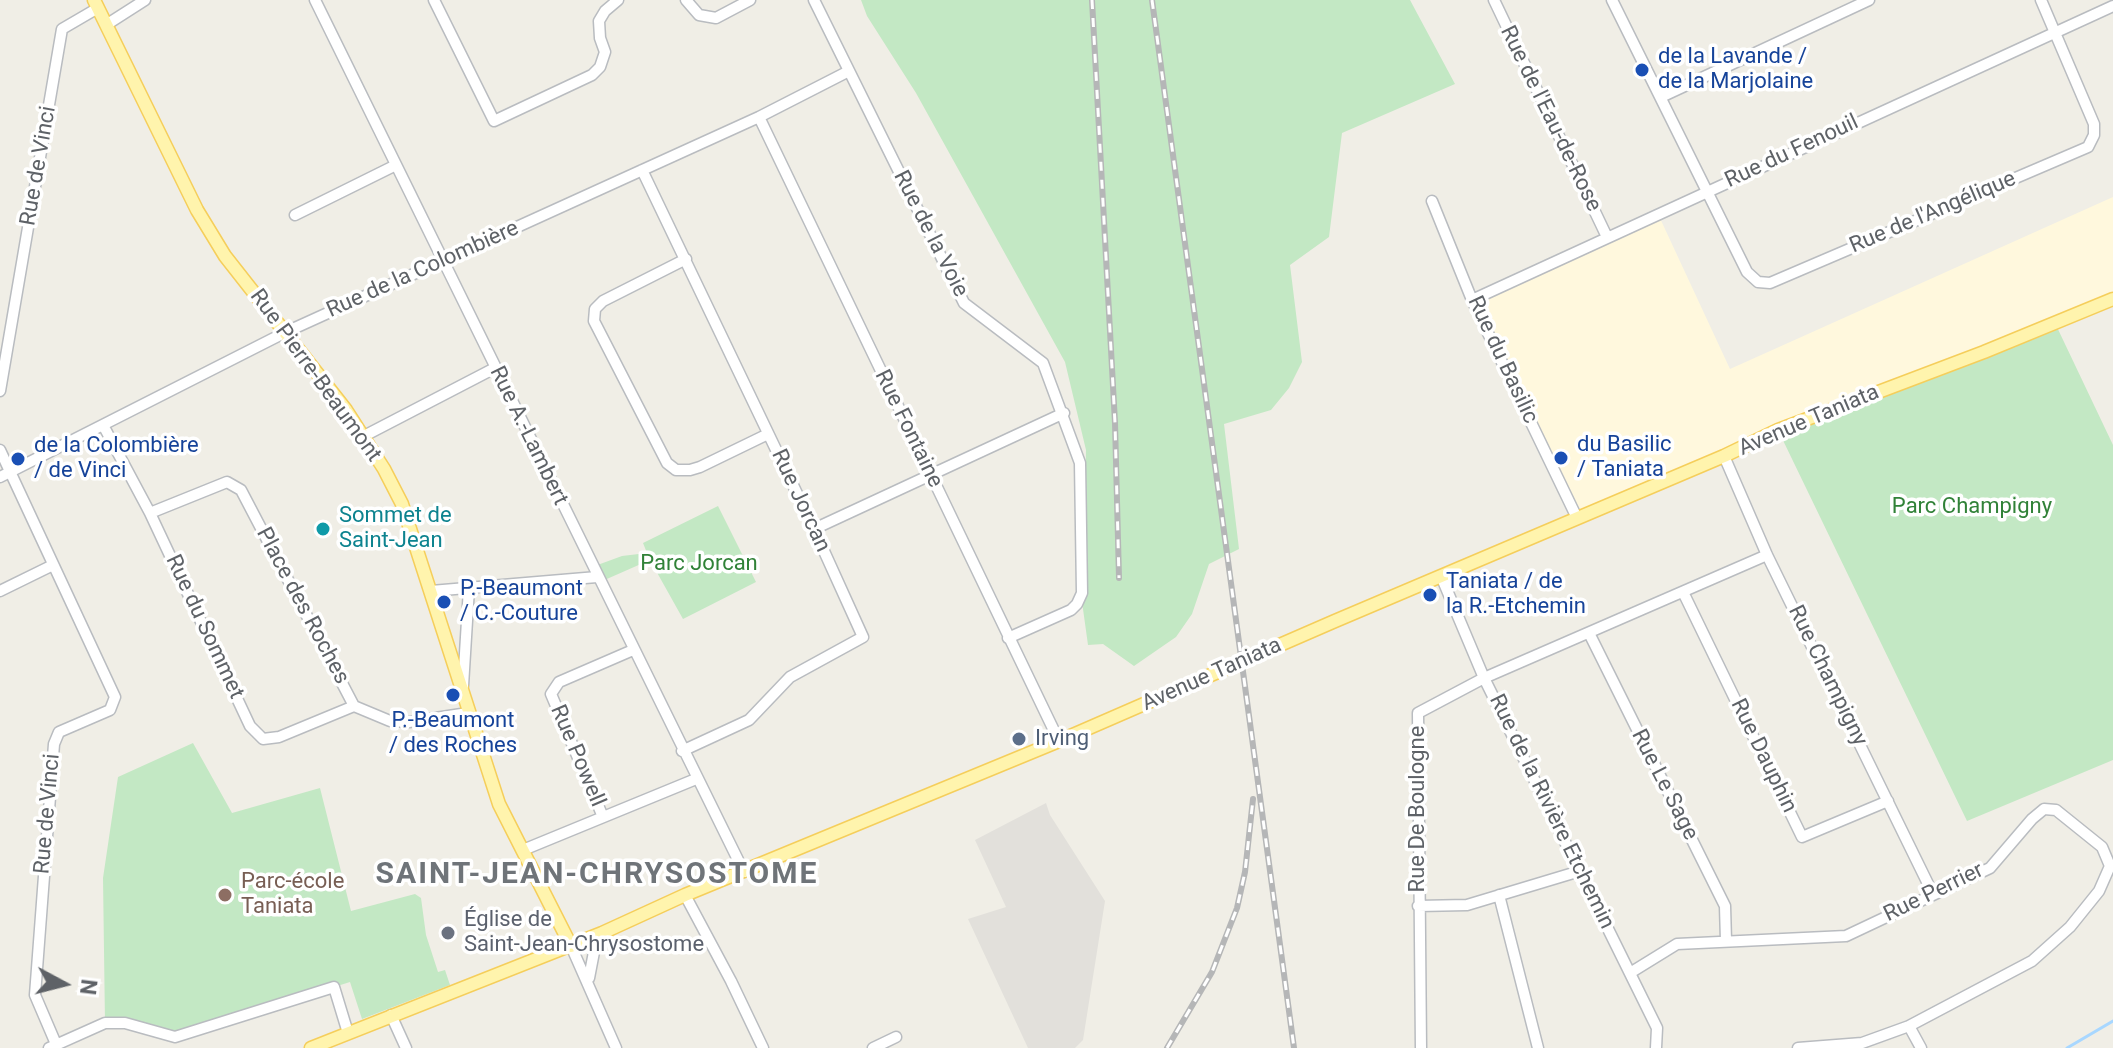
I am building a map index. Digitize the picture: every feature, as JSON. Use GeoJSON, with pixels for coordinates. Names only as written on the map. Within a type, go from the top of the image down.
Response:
{"type":"FeatureCollection","features":[{"type":"Feature","properties":{"kind":"main road","name":"Rue Pierre-Beaumont"},"geometry":{"type":"LineString","coordinates":[[96,4],[197,210],[225,256],[364,436],[402,504],[499,804],[571,946]]}},
{"type":"Feature","properties":{"kind":"main road","name":"Avenue Taniata"},"geometry":{"type":"LineString","coordinates":[[311,1048],[571,946],[685,895],[1059,741],[1801,421],[2113,299]]}},
{"type":"Feature","properties":{"kind":"street"},"geometry":{"type":"LineString","coordinates":[[106,25],[145,0]]}},
{"type":"Feature","properties":{"kind":"street","name":"Rue A.-Lambert"},"geometry":{"type":"LineString","coordinates":[[315,0],[744,872]]}},
{"type":"Feature","properties":{"kind":"street"},"geometry":{"type":"LineString","coordinates":[[434,0],[494,121],[592,75],[600,67],[605,52],[599,21],[618,0]]}},
{"type":"Feature","properties":{"kind":"street"},"geometry":{"type":"LineString","coordinates":[[686,0],[699,15],[716,18],[750,0]]}},
{"type":"Feature","properties":{"kind":"street","name":"Rue de la Voie"},"geometry":{"type":"LineString","coordinates":[[814,0],[964,303],[1043,363],[1080,463],[1082,593],[1071,610],[1008,638]]}},
{"type":"Feature","properties":{"kind":"street","name":"Rue de l'Eau-de-Rose"},"geometry":{"type":"LineString","coordinates":[[1494,0],[1607,237]]}},
{"type":"Feature","properties":{"kind":"street"},"geometry":{"type":"LineString","coordinates":[[1612,0],[1707,192]]}},
{"type":"Feature","properties":{"kind":"street"},"geometry":{"type":"LineString","coordinates":[[1661,97],[1869,0]]}},
{"type":"Feature","properties":{"kind":"street"},"geometry":{"type":"LineString","coordinates":[[2041,0],[2055,31]]}},
{"type":"Feature","properties":{"kind":"street","name":"Rue de Vinci"},"geometry":{"type":"LineString","coordinates":[[0,391],[62,29],[96,4]]}},
{"type":"Feature","properties":{"kind":"street","name":"Rue du Fenouil"},"geometry":{"type":"LineString","coordinates":[[1472,300],[2113,6]]}},
{"type":"Feature","properties":{"kind":"street","name":"Rue de l'Angélique"},"geometry":{"type":"LineString","coordinates":[[1707,192],[1747,272],[1758,282],[1770,283],[2088,147],[2094,135],[2094,124],[2055,31]]}},
{"type":"Feature","properties":{"kind":"street","name":"Rue de la Colombière"},"geometry":{"type":"LineString","coordinates":[[5,474],[286,332],[759,117],[849,71]]}},
{"type":"Feature","properties":{"kind":"street","name":"Rue Fontaine"},"geometry":{"type":"LineString","coordinates":[[759,117],[1059,741]]}},
{"type":"Feature","properties":{"kind":"street"},"geometry":{"type":"LineString","coordinates":[[295,215],[396,165]]}},
{"type":"Feature","properties":{"kind":"street","name":"Rue Jorcan"},"geometry":{"type":"LineString","coordinates":[[642,170],[863,637],[790,677],[749,720],[682,751]]}},
{"type":"Feature","properties":{"kind":"street","name":"Rue du Basilic"},"geometry":{"type":"LineString","coordinates":[[1432,201],[1472,300],[1577,518]]}},
{"type":"Feature","properties":{"kind":"street"},"geometry":{"type":"LineString","coordinates":[[686,259],[603,301],[595,309],[594,321],[667,463],[676,470],[700,467],[768,434]]}},
{"type":"Feature","properties":{"kind":"street"},"geometry":{"type":"LineString","coordinates":[[364,436],[495,368]]}},
{"type":"Feature","properties":{"kind":"street"},"geometry":{"type":"LineString","coordinates":[[814,529],[1064,413]]}},
{"type":"Feature","properties":{"kind":"street","name":"Rue du Sommet"},"geometry":{"type":"LineString","coordinates":[[103,425],[150,513],[250,726],[263,739],[279,737],[354,706]]}},
{"type":"Feature","properties":{"kind":"street","name":"Rue de Vinci"},"geometry":{"type":"LineString","coordinates":[[0,450],[5,474],[53,565],[115,697],[110,710],[59,732],[54,744],[35,995],[52,1046]]}},
{"type":"Feature","properties":{"kind":"street","name":"Rue Champigny"},"geometry":{"type":"LineString","coordinates":[[1724,456],[1767,555],[1933,894]]}},
{"type":"Feature","properties":{"kind":"street","name":"Place des Roches"},"geometry":{"type":"LineString","coordinates":[[150,513],[227,482],[241,490],[354,706],[390,721],[409,722],[468,713]]}},
{"type":"Feature","properties":{"kind":"street","name":"Rue De Boulogne"},"geometry":{"type":"LineString","coordinates":[[1421,1048],[1418,713],[1484,678],[1767,555]]}},
{"type":"Feature","properties":{"kind":"street"},"geometry":{"type":"LineString","coordinates":[[0,591],[53,565]]}},
{"type":"Feature","properties":{"kind":"street","name":"Rue de la Rivière Etchemin"},"geometry":{"type":"LineString","coordinates":[[1441,576],[1484,678],[1657,1028],[1656,1048]]}},
{"type":"Feature","properties":{"kind":"street"},"geometry":{"type":"LineString","coordinates":[[431,591],[597,577]]}},
{"type":"Feature","properties":{"kind":"street"},"geometry":{"type":"LineString","coordinates":[[463,696],[469,588]]}},
{"type":"Feature","properties":{"kind":"street","name":"Rue Dauphin"},"geometry":{"type":"LineString","coordinates":[[1683,592],[1802,837],[1888,801]]}},
{"type":"Feature","properties":{"kind":"street","name":"Rue Le Sage"},"geometry":{"type":"LineString","coordinates":[[1589,633],[1725,906],[1726,941]]}},
{"type":"Feature","properties":{"kind":"street","name":"Rue Powell"},"geometry":{"type":"LineString","coordinates":[[603,817],[551,694],[559,682],[633,650]]}},
{"type":"Feature","properties":{"kind":"street"},"geometry":{"type":"LineString","coordinates":[[523,850],[696,779]]}},
{"type":"Feature","properties":{"kind":"street","name":"Rue Perrier"},"geometry":{"type":"LineString","coordinates":[[1630,973],[1677,944],[1846,936],[1990,868],[2044,809],[2056,810],[2102,847],[2110,866],[2099,891],[2070,927],[2032,961],[1909,1026],[1862,1043],[1798,1048]]}},
{"type":"Feature","properties":{"kind":"street"},"geometry":{"type":"LineString","coordinates":[[1418,906],[1467,905],[1580,871]]}},
{"type":"Feature","properties":{"kind":"street"},"geometry":{"type":"LineString","coordinates":[[685,895],[763,1048]]}},
{"type":"Feature","properties":{"kind":"street"},"geometry":{"type":"LineString","coordinates":[[1499,895],[1538,1048]]}},
{"type":"Feature","properties":{"kind":"street"},"geometry":{"type":"LineString","coordinates":[[590,984],[589,971],[602,933]]}},
{"type":"Feature","properties":{"kind":"street"},"geometry":{"type":"LineString","coordinates":[[571,946],[616,1048]]}},
{"type":"Feature","properties":{"kind":"street"},"geometry":{"type":"LineString","coordinates":[[52,1046],[105,1023],[125,1023],[175,1037],[334,987],[348,1033]]}},
{"type":"Feature","properties":{"kind":"street"},"geometry":{"type":"LineString","coordinates":[[391,1015],[406,1048]]}},
{"type":"Feature","properties":{"kind":"street"},"geometry":{"type":"LineString","coordinates":[[1909,1026],[1921,1048]]}},
{"type":"Feature","properties":{"kind":"street"},"geometry":{"type":"LineString","coordinates":[[873,1048],[896,1037]]}},
{"type":"Feature","properties":{"kind":"shaded area"},"geometry":{"type":"Polygon","coordinates":[[[2113,197],[2113,297],[1577,518],[1472,300],[1658,214],[1730,369],[2113,197]]]}},
{"type":"Feature","properties":{"kind":"shaded area"},"geometry":{"type":"Polygon","coordinates":[[[1046,803],[1050,815],[1105,901],[1083,1040],[1075,1048],[1028,1048],[968,919],[1006,907],[975,840],[1046,803]]]}},
{"type":"Feature","properties":{"kind":"green space"},"geometry":{"type":"Polygon","coordinates":[[[861,0],[1410,0],[1455,84],[1342,133],[1329,237],[1290,265],[1302,362],[1289,388],[1271,410],[1224,424],[1239,549],[1209,564],[1192,614],[1176,637],[1134,666],[1103,644],[1088,645],[1083,609],[1086,450],[1065,362],[916,93],[867,16],[861,0]]]}},
{"type":"Feature","properties":{"kind":"green space","name":"Parc Champigny"},"geometry":{"type":"Polygon","coordinates":[[[2055,323],[2113,445],[2113,760],[1967,821],[1778,430],[2055,323]]]}},
{"type":"Feature","properties":{"kind":"green space","name":"Parc Jorcan"},"geometry":{"type":"Polygon","coordinates":[[[718,506],[756,582],[683,619],[650,560],[600,582],[592,567],[622,556],[647,553],[643,543],[718,506]]]}},
{"type":"Feature","properties":{"kind":"green space","name":"Parc-école Taniata"},"geometry":{"type":"Polygon","coordinates":[[[193,743],[232,813],[320,788],[351,911],[415,894],[421,898],[426,935],[438,972],[445,970],[450,985],[362,1019],[350,982],[175,1037],[105,1023],[103,878],[118,777],[193,743]]]}},
{"type":"Feature","properties":{"kind":"waterway"},"geometry":{"type":"LineString","coordinates":[[2067,1048],[2113,1021]]}},
{"type":"Feature","properties":{"kind":"railway"},"geometry":{"type":"LineString","coordinates":[[1092,0],[1115,423],[1119,578]]}},
{"type":"Feature","properties":{"kind":"railway"},"geometry":{"type":"LineString","coordinates":[[1152,0],[1294,1048]]}},
{"type":"Feature","properties":{"kind":"railway"},"geometry":{"type":"LineString","coordinates":[[1167,1048],[1212,972],[1237,908],[1245,872],[1253,799]]}},
{"type":"Feature","properties":{"kind":"place","name":"de la Lavande / de la Marjolaine"},"geometry":{"type":"Point","coordinates":[1642,70]}},
{"type":"Feature","properties":{"kind":"place","name":"du Basilic / Taniata"},"geometry":{"type":"Point","coordinates":[1561,458]}},
{"type":"Feature","properties":{"kind":"place","name":"de la Colombière / de Vinci"},"geometry":{"type":"Point","coordinates":[18,459]}},
{"type":"Feature","properties":{"kind":"place","name":"Sommet de Saint-Jean"},"geometry":{"type":"Point","coordinates":[323,529]}},
{"type":"Feature","properties":{"kind":"place","name":"Taniata / de la R.-Etchemin"},"geometry":{"type":"Point","coordinates":[1430,595]}},
{"type":"Feature","properties":{"kind":"place","name":"P.-Beaumont / C.-Couture"},"geometry":{"type":"Point","coordinates":[444,602]}},
{"type":"Feature","properties":{"kind":"place","name":"P.-Beaumont / des Roches"},"geometry":{"type":"Point","coordinates":[453,695]}},
{"type":"Feature","properties":{"kind":"place","name":"Irving"},"geometry":{"type":"Point","coordinates":[1019,739]}},
{"type":"Feature","properties":{"kind":"place","name":"Parc-école Taniata"},"geometry":{"type":"Point","coordinates":[225,895]}},
{"type":"Feature","properties":{"kind":"place","name":"Église de Saint-Jean-Chrysostome"},"geometry":{"type":"Point","coordinates":[448,933]}},
{"type":"Feature","properties":{"kind":"district","name":"SAINT-JEAN-CHRYSOSTOME"},"geometry":{"type":"Point","coordinates":[597,875]}}]}
